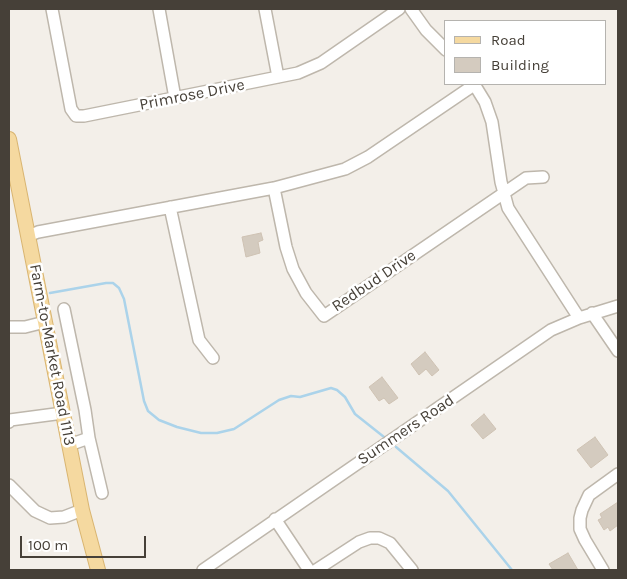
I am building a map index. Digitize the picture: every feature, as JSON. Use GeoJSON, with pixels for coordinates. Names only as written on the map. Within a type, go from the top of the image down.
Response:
{"type":"FeatureCollection","features":[{"type":"Feature","properties":{"kind":"main road","name":"Farm-to-Market Road 1113"},"geometry":{"type":"LineString","coordinates":[[9,139],[82,510],[98,570]]}},
{"type":"Feature","properties":{"kind":"street","name":"Primrose Drive"},"geometry":{"type":"LineString","coordinates":[[52,9],[71,109],[76,116],[84,116],[298,73],[321,63],[399,9]]}},
{"type":"Feature","properties":{"kind":"street"},"geometry":{"type":"LineString","coordinates":[[159,9],[175,98]]}},
{"type":"Feature","properties":{"kind":"street"},"geometry":{"type":"LineString","coordinates":[[265,9],[278,77]]}},
{"type":"Feature","properties":{"kind":"street"},"geometry":{"type":"LineString","coordinates":[[411,9],[426,30],[444,48]]}},
{"type":"Feature","properties":{"kind":"street"},"geometry":{"type":"LineString","coordinates":[[28,236],[38,232],[274,188],[345,169],[360,161],[473,85]]}},
{"type":"Feature","properties":{"kind":"street"},"geometry":{"type":"LineString","coordinates":[[475,85],[485,102],[492,122],[503,193],[508,208],[568,298],[579,318]]}},
{"type":"Feature","properties":{"kind":"street","name":"Redbud Drive"},"geometry":{"type":"LineString","coordinates":[[274,188],[286,247],[293,270],[306,292],[324,316],[526,178],[544,177]]}},
{"type":"Feature","properties":{"kind":"street"},"geometry":{"type":"LineString","coordinates":[[170,208],[199,340],[213,358]]}},
{"type":"Feature","properties":{"kind":"street","name":"Summers Road"},"geometry":{"type":"LineString","coordinates":[[203,570],[551,330],[579,318],[618,306]]}},
{"type":"Feature","properties":{"kind":"street"},"geometry":{"type":"LineString","coordinates":[[64,309],[89,438],[102,493]]}},
{"type":"Feature","properties":{"kind":"street"},"geometry":{"type":"LineString","coordinates":[[592,314],[618,351]]}},
{"type":"Feature","properties":{"kind":"street"},"geometry":{"type":"LineString","coordinates":[[9,327],[25,327],[45,322]]}},
{"type":"Feature","properties":{"kind":"street"},"geometry":{"type":"LineString","coordinates":[[9,422],[10,420],[63,413]]}},
{"type":"Feature","properties":{"kind":"street"},"geometry":{"type":"LineString","coordinates":[[69,444],[89,438]]}},
{"type":"Feature","properties":{"kind":"street"},"geometry":{"type":"LineString","coordinates":[[602,570],[580,529],[580,518],[589,495],[618,474]]}},
{"type":"Feature","properties":{"kind":"street"},"geometry":{"type":"LineString","coordinates":[[9,485],[35,511],[50,518],[82,510]]}},
{"type":"Feature","properties":{"kind":"street"},"geometry":{"type":"LineString","coordinates":[[275,520],[309,570]]}},
{"type":"Feature","properties":{"kind":"street"},"geometry":{"type":"LineString","coordinates":[[316,570],[359,542],[370,538],[379,538],[390,544],[412,570]]}},
{"type":"Feature","properties":{"kind":"building"},"geometry":{"type":"Polygon","coordinates":[[[261,233],[263,240],[258,242],[260,253],[246,257],[242,237],[261,233]]]}},
{"type":"Feature","properties":{"kind":"building"},"geometry":{"type":"Polygon","coordinates":[[[425,352],[439,370],[432,376],[426,369],[419,375],[411,364],[425,352]]]}},
{"type":"Feature","properties":{"kind":"building"},"geometry":{"type":"Polygon","coordinates":[[[382,377],[398,398],[389,404],[384,398],[379,401],[369,387],[382,377]]]}},
{"type":"Feature","properties":{"kind":"building"},"geometry":{"type":"Polygon","coordinates":[[[484,414],[496,429],[483,439],[471,425],[484,414]]]}},
{"type":"Feature","properties":{"kind":"building"},"geometry":{"type":"Polygon","coordinates":[[[595,437],[608,455],[591,468],[577,450],[595,437]]]}},
{"type":"Feature","properties":{"kind":"building"},"geometry":{"type":"Polygon","coordinates":[[[618,502],[618,525],[610,531],[608,527],[604,530],[598,520],[602,518],[600,514],[618,502]]]}},
{"type":"Feature","properties":{"kind":"building"},"geometry":{"type":"Polygon","coordinates":[[[568,553],[578,570],[553,570],[549,564],[568,553]]]}},
{"type":"Feature","properties":{"kind":"waterway"},"geometry":{"type":"LineString","coordinates":[[50,293],[106,283],[113,283],[119,288],[124,299],[144,401],[148,411],[159,420],[201,433],[217,433],[234,429],[279,400],[291,396],[300,397],[331,388],[337,390],[345,397],[355,414],[384,437]]}},
{"type":"Feature","properties":{"kind":"waterway"},"geometry":{"type":"LineString","coordinates":[[396,447],[448,491],[512,570]]}}]}
